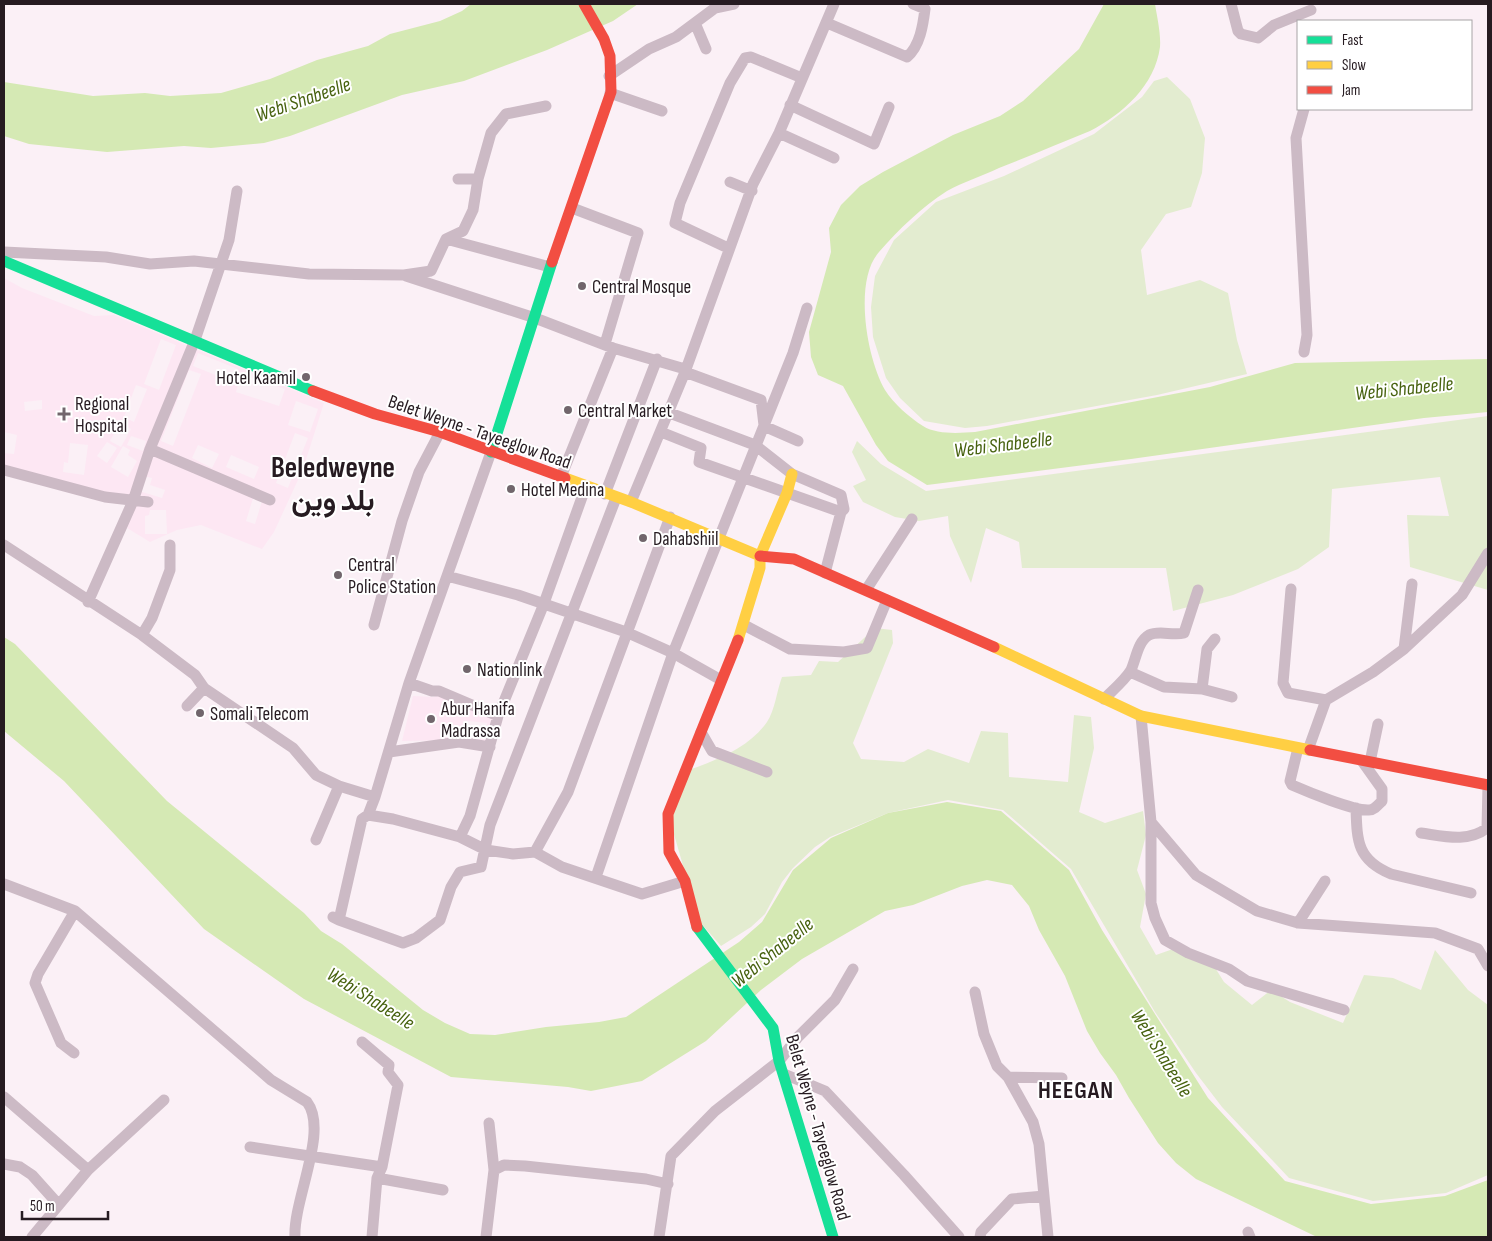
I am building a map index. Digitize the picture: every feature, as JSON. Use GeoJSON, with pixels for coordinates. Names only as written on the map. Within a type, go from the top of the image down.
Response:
{"type":"FeatureCollection","features":[{"type":"Feature","properties":{"kind":"main road"},"geometry":{"type":"LineString","coordinates":[[491,452],[550,267],[572,208],[610,93],[610,56],[604,39],[584,4]]}},
{"type":"Feature","properties":{"kind":"main road","name":"Belet Weyne - Tayeeglow Road"},"geometry":{"type":"LineString","coordinates":[[4,262],[316,392],[375,414],[440,432],[561,478],[631,502],[760,556],[794,559],[1027,661],[1141,716],[1488,785]]}},
{"type":"Feature","properties":{"kind":"main road"},"geometry":{"type":"LineString","coordinates":[[685,881],[669,852],[668,814],[744,625],[760,568],[760,556],[787,493],[792,474]]}},
{"type":"Feature","properties":{"kind":"main road","name":"Belet Weyne - Tayeeglow Road"},"geometry":{"type":"LineString","coordinates":[[685,881],[695,924],[708,938],[753,1004],[773,1028],[779,1061],[832,1237]]}},
{"type":"Feature","properties":{"kind":"street"},"geometry":{"type":"LineString","coordinates":[[609,76],[695,23],[715,8],[734,4]]}},
{"type":"Feature","properties":{"kind":"street"},"geometry":{"type":"LineString","coordinates":[[631,502],[685,371],[728,248],[753,184],[779,133],[834,4]]}},
{"type":"Feature","properties":{"kind":"street"},"geometry":{"type":"LineString","coordinates":[[827,23],[856,33],[907,57],[914,51],[923,24],[925,8],[913,4]]}},
{"type":"Feature","properties":{"kind":"street"},"geometry":{"type":"LineString","coordinates":[[1231,4],[1238,31],[1241,34],[1258,38],[1274,25],[1311,12]]}},
{"type":"Feature","properties":{"kind":"street"},"geometry":{"type":"LineString","coordinates":[[695,23],[706,49]]}},
{"type":"Feature","properties":{"kind":"street"},"geometry":{"type":"LineString","coordinates":[[728,248],[675,223],[680,203],[730,83],[745,58],[751,57],[802,78]]}},
{"type":"Feature","properties":{"kind":"street"},"geometry":{"type":"LineString","coordinates":[[610,93],[662,111]]}},
{"type":"Feature","properties":{"kind":"street"},"geometry":{"type":"LineString","coordinates":[[790,105],[874,144],[889,107]]}},
{"type":"Feature","properties":{"kind":"street"},"geometry":{"type":"LineString","coordinates":[[4,252],[106,257],[150,264],[194,262],[309,274],[404,275],[430,271],[446,239],[463,231],[473,210],[478,179],[491,133],[506,114],[546,106]]}},
{"type":"Feature","properties":{"kind":"street"},"geometry":{"type":"LineString","coordinates":[[1304,110],[1296,138],[1307,325],[1304,352]]}},
{"type":"Feature","properties":{"kind":"street"},"geometry":{"type":"LineString","coordinates":[[779,133],[834,158]]}},
{"type":"Feature","properties":{"kind":"street"},"geometry":{"type":"LineString","coordinates":[[458,179],[478,179]]}},
{"type":"Feature","properties":{"kind":"street"},"geometry":{"type":"LineString","coordinates":[[730,182],[752,190]]}},
{"type":"Feature","properties":{"kind":"street"},"geometry":{"type":"LineString","coordinates":[[88,602],[133,501],[150,449],[195,340],[229,240],[237,191]]}},
{"type":"Feature","properties":{"kind":"street"},"geometry":{"type":"LineString","coordinates":[[561,478],[609,346],[638,233],[572,208]]}},
{"type":"Feature","properties":{"kind":"street"},"geometry":{"type":"LineString","coordinates":[[446,239],[550,267]]}},
{"type":"Feature","properties":{"kind":"street"},"geometry":{"type":"LineString","coordinates":[[106,257],[108,245]]}},
{"type":"Feature","properties":{"kind":"street"},"geometry":{"type":"LineString","coordinates":[[404,275],[535,318],[609,346],[657,359],[761,400],[764,426]]}},
{"type":"Feature","properties":{"kind":"street"},"geometry":{"type":"LineString","coordinates":[[596,877],[673,653],[793,353],[807,308]]}},
{"type":"Feature","properties":{"kind":"street"},"geometry":{"type":"LineString","coordinates":[[491,452],[409,683],[375,797],[368,815],[362,819],[336,918],[402,943],[416,938],[440,920],[450,887],[460,872],[481,867],[490,825],[571,614],[657,359]]}},
{"type":"Feature","properties":{"kind":"street"},"geometry":{"type":"LineString","coordinates":[[667,412],[755,445],[792,474],[841,495],[844,509],[841,512],[825,573]]}},
{"type":"Feature","properties":{"kind":"street"},"geometry":{"type":"LineString","coordinates":[[764,426],[798,441]]}},
{"type":"Feature","properties":{"kind":"street"},"geometry":{"type":"LineString","coordinates":[[374,625],[402,521],[419,472],[440,432]]}},
{"type":"Feature","properties":{"kind":"street"},"geometry":{"type":"LineString","coordinates":[[660,432],[702,448],[699,462],[841,512]]}},
{"type":"Feature","properties":{"kind":"street"},"geometry":{"type":"LineString","coordinates":[[150,449],[270,500]]}},
{"type":"Feature","properties":{"kind":"street"},"geometry":{"type":"LineString","coordinates":[[4,470],[105,497],[148,502]]}},
{"type":"Feature","properties":{"kind":"street"},"geometry":{"type":"LineString","coordinates":[[460,837],[470,816],[498,716],[544,606],[586,486]]}},
{"type":"Feature","properties":{"kind":"street"},"geometry":{"type":"LineString","coordinates":[[535,852],[568,792],[670,517]]}},
{"type":"Feature","properties":{"kind":"street"},"geometry":{"type":"LineString","coordinates":[[866,590],[912,519]]}},
{"type":"Feature","properties":{"kind":"street"},"geometry":{"type":"LineString","coordinates":[[4,545],[88,602],[142,635],[195,675],[204,688],[293,748],[316,775],[339,786],[375,797]]}},
{"type":"Feature","properties":{"kind":"street"},"geometry":{"type":"LineString","coordinates":[[142,635],[152,618],[170,570],[170,545]]}},
{"type":"Feature","properties":{"kind":"street"},"geometry":{"type":"LineString","coordinates":[[1378,724],[1366,761],[1382,789],[1382,801],[1375,808],[1369,810],[1356,808],[1292,785],[1290,781],[1326,700],[1373,672],[1404,649],[1462,594],[1488,554]]}},
{"type":"Feature","properties":{"kind":"street"},"geometry":{"type":"LineString","coordinates":[[447,576],[518,595],[544,606],[626,632],[673,653],[721,680]]}},
{"type":"Feature","properties":{"kind":"street"},"geometry":{"type":"LineString","coordinates":[[1404,649],[1412,584]]}},
{"type":"Feature","properties":{"kind":"street"},"geometry":{"type":"LineString","coordinates":[[1291,589],[1283,683],[1288,693],[1326,700]]}},
{"type":"Feature","properties":{"kind":"street"},"geometry":{"type":"LineString","coordinates":[[1104,699],[1130,672],[1142,640],[1150,635],[1176,635],[1184,633],[1198,590]]}},
{"type":"Feature","properties":{"kind":"street"},"geometry":{"type":"LineString","coordinates":[[744,625],[790,649],[844,652],[867,648],[887,600]]}},
{"type":"Feature","properties":{"kind":"street"},"geometry":{"type":"LineString","coordinates":[[1202,689],[1207,649],[1215,639]]}},
{"type":"Feature","properties":{"kind":"street"},"geometry":{"type":"LineString","coordinates":[[1130,672],[1164,687],[1202,689],[1232,697]]}},
{"type":"Feature","properties":{"kind":"street"},"geometry":{"type":"LineString","coordinates":[[409,683],[432,692],[439,691],[498,716]]}},
{"type":"Feature","properties":{"kind":"street"},"geometry":{"type":"LineString","coordinates":[[187,706],[204,688]]}},
{"type":"Feature","properties":{"kind":"street"},"geometry":{"type":"LineString","coordinates":[[1141,716],[1151,822],[1151,903],[1155,918],[1165,940],[1188,953],[1229,969],[1248,981],[1344,1010]]}},
{"type":"Feature","properties":{"kind":"street"},"geometry":{"type":"LineString","coordinates":[[701,732],[712,751],[767,772]]}},
{"type":"Feature","properties":{"kind":"street"},"geometry":{"type":"LineString","coordinates":[[389,752],[459,742],[490,747]]}},
{"type":"Feature","properties":{"kind":"street"},"geometry":{"type":"LineString","coordinates":[[1421,833],[1464,838],[1479,834],[1487,828],[1488,785]]}},
{"type":"Feature","properties":{"kind":"street"},"geometry":{"type":"LineString","coordinates":[[316,840],[339,786]]}},
{"type":"Feature","properties":{"kind":"street"},"geometry":{"type":"LineString","coordinates":[[1356,808],[1357,842],[1368,861],[1380,870],[1471,893]]}},
{"type":"Feature","properties":{"kind":"street"},"geometry":{"type":"LineString","coordinates":[[368,815],[393,818],[460,837],[486,850],[513,854],[535,852],[562,867],[642,894],[685,881]]}},
{"type":"Feature","properties":{"kind":"street"},"geometry":{"type":"LineString","coordinates":[[1151,822],[1196,875],[1257,911],[1298,923],[1434,933],[1478,949],[1488,966]]}},
{"type":"Feature","properties":{"kind":"street"},"geometry":{"type":"LineString","coordinates":[[1298,923],[1325,881]]}},
{"type":"Feature","properties":{"kind":"street"},"geometry":{"type":"LineString","coordinates":[[4,884],[75,911],[271,1080],[307,1102],[310,1107],[315,1136],[294,1220],[295,1237]]}},
{"type":"Feature","properties":{"kind":"street"},"geometry":{"type":"LineString","coordinates":[[74,1053],[61,1042],[35,983],[38,974],[75,911]]}},
{"type":"Feature","properties":{"kind":"street"},"geometry":{"type":"LineString","coordinates":[[659,1237],[672,1156],[715,1111],[779,1061],[798,1037],[835,1000],[853,969]]}},
{"type":"Feature","properties":{"kind":"street"},"geometry":{"type":"LineString","coordinates":[[976,992],[984,1034],[997,1066],[1008,1077],[1033,1122],[1039,1144],[1048,1237]]}},
{"type":"Feature","properties":{"kind":"street"},"geometry":{"type":"LineString","coordinates":[[362,1042],[388,1064],[388,1072],[398,1085],[382,1167],[377,1178],[372,1237]]}},
{"type":"Feature","properties":{"kind":"street"},"geometry":{"type":"LineString","coordinates":[[784,1074],[825,1091],[904,1174],[959,1237]]}},
{"type":"Feature","properties":{"kind":"street"},"geometry":{"type":"LineString","coordinates":[[1008,1077],[1062,1078]]}},
{"type":"Feature","properties":{"kind":"street"},"geometry":{"type":"LineString","coordinates":[[4,1098],[88,1170]]}},
{"type":"Feature","properties":{"kind":"street"},"geometry":{"type":"LineString","coordinates":[[32,1237],[88,1170],[164,1100]]}},
{"type":"Feature","properties":{"kind":"street"},"geometry":{"type":"LineString","coordinates":[[486,1237],[494,1170],[489,1124]]}},
{"type":"Feature","properties":{"kind":"street"},"geometry":{"type":"LineString","coordinates":[[250,1147],[382,1167]]}},
{"type":"Feature","properties":{"kind":"street"},"geometry":{"type":"LineString","coordinates":[[4,1164],[20,1167],[32,1175],[58,1204]]}},
{"type":"Feature","properties":{"kind":"street"},"geometry":{"type":"LineString","coordinates":[[494,1170],[504,1165],[525,1166],[646,1179],[668,1184]]}},
{"type":"Feature","properties":{"kind":"street"},"geometry":{"type":"LineString","coordinates":[[377,1178],[443,1190]]}},
{"type":"Feature","properties":{"kind":"street"},"geometry":{"type":"LineString","coordinates":[[980,1237],[981,1232],[1012,1199],[1044,1196]]}},
{"type":"Feature","properties":{"kind":"shaded area"},"geometry":{"type":"Polygon","coordinates":[[[1167,77],[1190,99],[1205,138],[1202,173],[1191,207],[1166,214],[1141,250],[1147,295],[1200,280],[1228,293],[1237,340],[1247,374],[1157,395],[987,426],[965,428],[924,421],[900,398],[886,378],[873,337],[871,307],[875,276],[894,240],[936,202],[1004,176],[1094,134],[1142,97],[1154,81],[1167,77]]]}},
{"type":"Feature","properties":{"kind":"shaded area","name":"Regional Hospital"},"geometry":{"type":"Polygon","coordinates":[[[4,278],[22,288],[94,316],[114,315],[324,403],[303,469],[274,532],[262,549],[201,525],[177,530],[150,542],[127,528],[132,504],[4,465],[4,453],[14,454],[17,435],[4,432],[4,278]],[[161,339],[144,384],[159,390],[176,345],[161,339]],[[198,353],[193,366],[233,382],[238,369],[198,353]],[[189,370],[161,441],[173,446],[201,374],[189,370]],[[241,374],[236,392],[279,406],[285,389],[241,374]],[[136,385],[124,417],[134,422],[147,389],[136,385]],[[42,400],[24,402],[25,411],[42,409],[42,400]],[[296,401],[288,425],[310,432],[318,409],[296,401]],[[120,423],[110,441],[121,447],[131,429],[120,423]],[[295,433],[276,483],[288,488],[308,438],[295,433]],[[131,436],[127,445],[143,451],[146,441],[131,436]],[[107,442],[97,456],[107,463],[117,448],[107,442]],[[70,443],[68,463],[64,462],[63,472],[84,475],[88,445],[70,443]],[[198,445],[192,458],[212,468],[219,454],[198,445]],[[123,446],[111,467],[128,477],[137,461],[128,455],[130,450],[123,446]],[[231,455],[226,467],[254,479],[259,467],[231,455]],[[143,476],[139,491],[162,498],[165,490],[150,485],[152,478],[143,476]],[[254,495],[246,521],[255,524],[263,498],[254,495]],[[150,510],[149,515],[145,516],[145,534],[167,534],[166,510],[150,510]]]}},
{"type":"Feature","properties":{"kind":"shaded area"},"geometry":{"type":"Polygon","coordinates":[[[1488,416],[1488,590],[1410,567],[1407,515],[1449,516],[1440,477],[1332,489],[1329,547],[1298,569],[1233,595],[1173,611],[1166,568],[1022,568],[1019,542],[986,528],[971,583],[950,536],[948,516],[919,521],[895,517],[863,502],[853,486],[866,480],[852,452],[857,441],[881,464],[926,491],[1488,416]]]}},
{"type":"Feature","properties":{"kind":"shaded area"},"geometry":{"type":"Polygon","coordinates":[[[875,628],[892,630],[893,643],[853,743],[861,759],[904,762],[928,749],[969,763],[981,731],[1008,733],[1009,777],[1068,782],[1074,715],[1091,717],[1094,748],[1079,812],[1105,823],[1143,811],[1146,835],[1137,870],[1146,894],[1140,927],[1156,955],[1173,949],[1214,966],[1224,982],[1252,1005],[1271,990],[1290,1002],[1343,1023],[1364,975],[1393,978],[1421,990],[1435,950],[1468,990],[1488,1005],[1488,1175],[1446,1193],[1373,1201],[1289,1178],[1222,1107],[1196,1073],[1155,1012],[1071,869],[1003,810],[948,800],[888,813],[830,837],[815,847],[793,868],[782,882],[765,914],[751,927],[721,946],[699,921],[669,817],[686,771],[731,752],[760,731],[772,712],[782,677],[811,675],[819,661],[838,662],[875,628]]]}},
{"type":"Feature","properties":{"kind":"shaded area","name":"Abur Hanifa Madrassa"},"geometry":{"type":"Polygon","coordinates":[[[441,693],[494,716],[485,745],[463,740],[402,741],[413,696],[434,697],[441,693]],[[468,721],[467,734],[485,736],[487,723],[468,721]]]}},
{"type":"Feature","properties":{"kind":"water","name":"Webi Shabeelle"},"geometry":{"type":"Polygon","coordinates":[[[471,4],[638,4],[613,21],[547,50],[464,81],[402,95],[290,136],[264,143],[211,148],[184,146],[107,152],[29,144],[4,136],[4,82],[93,96],[145,93],[170,96],[221,93],[270,79],[317,60],[368,46],[390,34],[440,21],[462,11],[471,4]]]}},
{"type":"Feature","properties":{"kind":"water","name":"Webi Shabeelle"},"geometry":{"type":"Polygon","coordinates":[[[1104,4],[1155,4],[1160,47],[1152,74],[1136,97],[1114,116],[1090,131],[947,191],[920,211],[903,227],[879,252],[871,265],[866,281],[865,300],[868,340],[885,390],[897,405],[913,419],[929,429],[949,433],[963,433],[1210,387],[1295,363],[1488,359],[1488,412],[1424,418],[927,485],[888,461],[876,445],[843,386],[818,375],[811,357],[809,332],[831,252],[829,228],[841,205],[860,186],[953,135],[1000,116],[1023,101],[1079,49],[1104,4]]]}},
{"type":"Feature","properties":{"kind":"water","name":"Webi Shabeelle"},"geometry":{"type":"Polygon","coordinates":[[[4,637],[15,644],[167,801],[304,913],[321,931],[342,944],[423,1010],[445,1023],[470,1034],[495,1035],[626,1017],[739,942],[762,922],[793,870],[831,838],[888,813],[947,802],[1001,811],[1069,870],[1102,930],[1208,1098],[1285,1181],[1371,1204],[1445,1196],[1488,1180],[1488,1237],[1317,1237],[1196,1179],[1176,1163],[1158,1143],[1116,1075],[1100,1053],[1087,1031],[1065,976],[1039,930],[1029,906],[1012,885],[987,880],[962,886],[913,905],[885,911],[802,959],[761,990],[706,1041],[642,1081],[591,1091],[568,1087],[451,1077],[304,999],[204,929],[64,781],[4,731],[4,637]]]}},
{"type":"Feature","properties":{"kind":"traffic: fast"},"geometry":{"type":"LineString","coordinates":[[4,261],[313,391]]}},
{"type":"Feature","properties":{"kind":"traffic: fast"},"geometry":{"type":"LineString","coordinates":[[491,452],[552,262]]}},
{"type":"Feature","properties":{"kind":"traffic: fast"},"geometry":{"type":"LineString","coordinates":[[697,927],[773,1028],[779,1061],[833,1237]]}},
{"type":"Feature","properties":{"kind":"traffic: slow"},"geometry":{"type":"LineString","coordinates":[[760,556],[787,493],[792,474]]}},
{"type":"Feature","properties":{"kind":"traffic: slow"},"geometry":{"type":"LineString","coordinates":[[565,478],[631,502],[760,556],[760,568],[738,640]]}},
{"type":"Feature","properties":{"kind":"traffic: slow"},"geometry":{"type":"LineString","coordinates":[[994,647],[1141,716],[1310,750]]}},
{"type":"Feature","properties":{"kind":"traffic: jam"},"geometry":{"type":"LineString","coordinates":[[552,262],[611,92],[610,56],[604,39],[584,4]]}},
{"type":"Feature","properties":{"kind":"traffic: jam"},"geometry":{"type":"LineString","coordinates":[[313,391],[375,414],[440,432],[565,478]]}},
{"type":"Feature","properties":{"kind":"traffic: jam"},"geometry":{"type":"LineString","coordinates":[[760,556],[794,559],[994,647]]}},
{"type":"Feature","properties":{"kind":"traffic: jam"},"geometry":{"type":"LineString","coordinates":[[697,927],[685,881],[669,852],[668,814],[738,640]]}},
{"type":"Feature","properties":{"kind":"traffic: jam"},"geometry":{"type":"LineString","coordinates":[[1310,750],[1488,785]]}},
{"type":"Feature","properties":{"kind":"place","name":"Central Mosque"},"geometry":{"type":"Point","coordinates":[582,286]}},
{"type":"Feature","properties":{"kind":"place","name":"Hotel Kaamil"},"geometry":{"type":"Point","coordinates":[306,377]}},
{"type":"Feature","properties":{"kind":"place","name":"Central Market"},"geometry":{"type":"Point","coordinates":[568,410]}},
{"type":"Feature","properties":{"kind":"place","name":"Regional Hospital"},"geometry":{"type":"Point","coordinates":[64,414]}},
{"type":"Feature","properties":{"kind":"place","name":"Hotel Medina"},"geometry":{"type":"Point","coordinates":[511,489]}},
{"type":"Feature","properties":{"kind":"place","name":"Dahabshiil"},"geometry":{"type":"Point","coordinates":[643,538]}},
{"type":"Feature","properties":{"kind":"place","name":"Central Police Station"},"geometry":{"type":"Point","coordinates":[338,575]}},
{"type":"Feature","properties":{"kind":"place","name":"Nationlink"},"geometry":{"type":"Point","coordinates":[467,669]}},
{"type":"Feature","properties":{"kind":"place","name":"Somali Telecom"},"geometry":{"type":"Point","coordinates":[200,713]}},
{"type":"Feature","properties":{"kind":"place","name":"Abur Hanifa Madrassa"},"geometry":{"type":"Point","coordinates":[431,719]}},
{"type":"Feature","properties":{"kind":"district","name":"Beledweyne بلد وين"},"geometry":{"type":"Point","coordinates":[333,484]}},
{"type":"Feature","properties":{"kind":"district","name":"HEEGAN"},"geometry":{"type":"Point","coordinates":[1076,1090]}}]}
